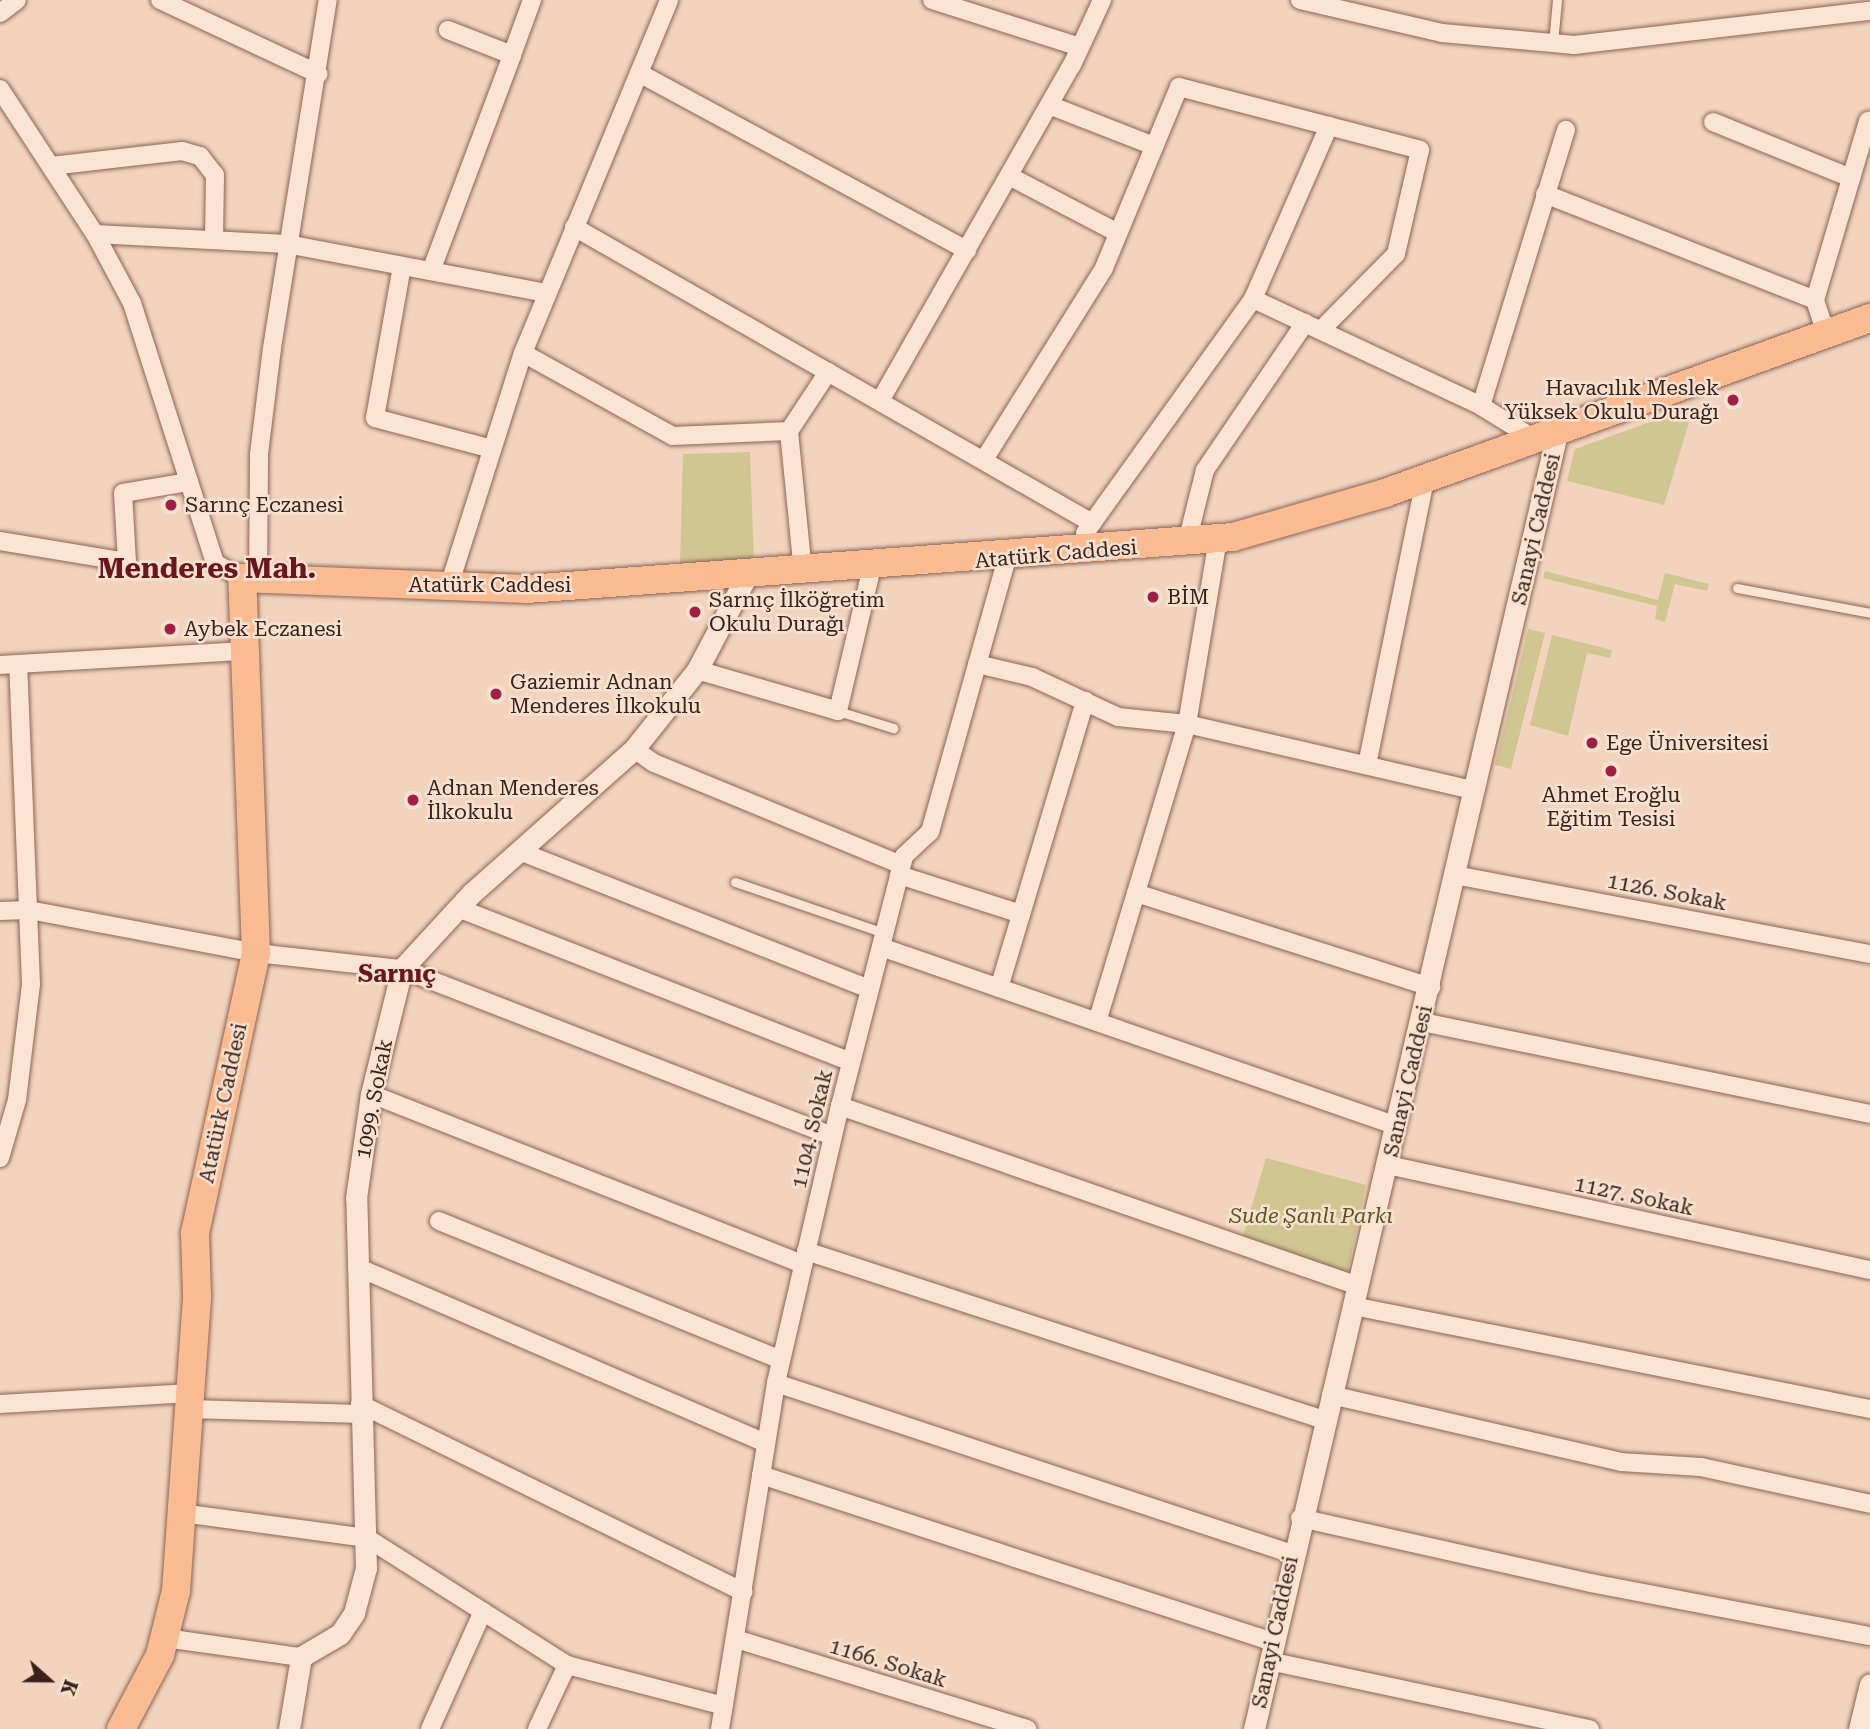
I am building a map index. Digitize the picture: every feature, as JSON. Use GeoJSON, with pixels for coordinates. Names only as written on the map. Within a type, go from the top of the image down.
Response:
{"type":"FeatureCollection","features":[{"type":"Feature","properties":{"kind":"main road","name":"Atatürk Caddesi"},"geometry":{"type":"LineString","coordinates":[[121,1729],[165,1638],[176,1591],[190,1401],[195,1233],[256,953],[245,651],[250,578],[527,589],[1070,554],[1218,539],[1425,479],[1870,318]]}},
{"type":"Feature","properties":{"kind":"street"},"geometry":{"type":"LineString","coordinates":[[0,13],[17,0]]}},
{"type":"Feature","properties":{"kind":"street"},"geometry":{"type":"LineString","coordinates":[[160,0],[319,74]]}},
{"type":"Feature","properties":{"kind":"street"},"geometry":{"type":"LineString","coordinates":[[0,89],[95,234],[132,303],[215,563],[250,578],[259,454],[287,244],[319,74],[328,0]]}},
{"type":"Feature","properties":{"kind":"street"},"geometry":{"type":"LineString","coordinates":[[431,271],[532,0]]}},
{"type":"Feature","properties":{"kind":"street"},"geometry":{"type":"LineString","coordinates":[[449,586],[523,353],[669,0]]}},
{"type":"Feature","properties":{"kind":"street"},"geometry":{"type":"LineString","coordinates":[[932,0],[1080,47]]}},
{"type":"Feature","properties":{"kind":"street"},"geometry":{"type":"LineString","coordinates":[[880,401],[1049,105],[1102,0]]}},
{"type":"Feature","properties":{"kind":"street"},"geometry":{"type":"LineString","coordinates":[[1300,0],[1442,33],[1553,43],[1870,11]]}},
{"type":"Feature","properties":{"kind":"street"},"geometry":{"type":"LineString","coordinates":[[448,30],[512,55]]}},
{"type":"Feature","properties":{"kind":"street"},"geometry":{"type":"LineString","coordinates":[[639,73],[967,250]]}},
{"type":"Feature","properties":{"kind":"street"},"geometry":{"type":"LineString","coordinates":[[985,458],[1104,268],[1179,87],[1420,150],[1396,254],[1313,327],[1205,470],[1187,542]]}},
{"type":"Feature","properties":{"kind":"street"},"geometry":{"type":"LineString","coordinates":[[1049,105],[1154,146]]}},
{"type":"Feature","properties":{"kind":"street"},"geometry":{"type":"LineString","coordinates":[[1826,334],[1815,300],[1868,121]]}},
{"type":"Feature","properties":{"kind":"street"},"geometry":{"type":"LineString","coordinates":[[1713,122],[1851,178]]}},
{"type":"Feature","properties":{"kind":"street"},"geometry":{"type":"LineString","coordinates":[[1070,554],[1253,299],[1329,126]]}},
{"type":"Feature","properties":{"kind":"street"},"geometry":{"type":"LineString","coordinates":[[1481,406],[1566,130]]}},
{"type":"Feature","properties":{"kind":"street"},"geometry":{"type":"LineString","coordinates":[[51,166],[182,151],[200,156],[215,175],[215,240]]}},
{"type":"Feature","properties":{"kind":"street"},"geometry":{"type":"LineString","coordinates":[[1009,176],[1118,233]]}},
{"type":"Feature","properties":{"kind":"street"},"geometry":{"type":"LineString","coordinates":[[1545,194],[1815,300]]}},
{"type":"Feature","properties":{"kind":"street"},"geometry":{"type":"LineString","coordinates":[[574,228],[985,458],[1092,523]]}},
{"type":"Feature","properties":{"kind":"street"},"geometry":{"type":"LineString","coordinates":[[95,234],[287,244],[547,293]]}},
{"type":"Feature","properties":{"kind":"street"},"geometry":{"type":"LineString","coordinates":[[401,266],[375,418],[492,449]]}},
{"type":"Feature","properties":{"kind":"street"},"geometry":{"type":"LineString","coordinates":[[1253,299],[1546,436]]}},
{"type":"Feature","properties":{"kind":"street"},"geometry":{"type":"LineString","coordinates":[[523,353],[673,436],[789,431]]}},
{"type":"Feature","properties":{"kind":"street"},"geometry":{"type":"LineString","coordinates":[[803,572],[789,431],[828,372]]}},
{"type":"Feature","properties":{"kind":"street","name":"Sanayi Caddesi"},"geometry":{"type":"LineString","coordinates":[[1254,1729],[1300,1518],[1422,1022],[1474,790],[1546,436]]}},
{"type":"Feature","properties":{"kind":"street"},"geometry":{"type":"LineString","coordinates":[[1367,765],[1425,479]]}},
{"type":"Feature","properties":{"kind":"street"},"geometry":{"type":"LineString","coordinates":[[0,541],[127,562],[123,493],[189,482]]}},
{"type":"Feature","properties":{"kind":"street"},"geometry":{"type":"LineString","coordinates":[[1097,1022],[1187,724],[1218,539]]}},
{"type":"Feature","properties":{"kind":"street","name":"1104. Sokak"},"geometry":{"type":"LineString","coordinates":[[719,1729],[736,1639],[776,1382],[851,1062],[900,870],[930,832],[1007,558]]}},
{"type":"Feature","properties":{"kind":"street"},"geometry":{"type":"LineString","coordinates":[[697,670],[838,711],[872,567]]}},
{"type":"Feature","properties":{"kind":"street","name":"1099. Sokak"},"geometry":{"type":"LineString","coordinates":[[301,1657],[340,1634],[354,1613],[367,1538],[360,1409],[356,1198],[371,1094],[402,969],[458,908],[634,749],[697,670],[747,576]]}},
{"type":"Feature","properties":{"kind":"street"},"geometry":{"type":"LineString","coordinates":[[0,1158],[27,1043],[29,910],[9,664],[245,651]]}},
{"type":"Feature","properties":{"kind":"street"},"geometry":{"type":"LineString","coordinates":[[977,664],[1032,677],[1118,717],[1187,724],[1474,790]]}},
{"type":"Feature","properties":{"kind":"street"},"geometry":{"type":"LineString","coordinates":[[999,988],[1085,701]]}},
{"type":"Feature","properties":{"kind":"street"},"geometry":{"type":"LineString","coordinates":[[634,749],[654,763],[900,870],[1021,914]]}},
{"type":"Feature","properties":{"kind":"street"},"geometry":{"type":"LineString","coordinates":[[519,851],[870,989]]}},
{"type":"Feature","properties":{"kind":"street","name":"1126. Sokak"},"geometry":{"type":"LineString","coordinates":[[1455,875],[1870,954]]}},
{"type":"Feature","properties":{"kind":"street"},"geometry":{"type":"LineString","coordinates":[[1136,892],[1430,986]]}},
{"type":"Feature","properties":{"kind":"street"},"geometry":{"type":"LineString","coordinates":[[458,908],[851,1062]]}},
{"type":"Feature","properties":{"kind":"street"},"geometry":{"type":"LineString","coordinates":[[0,911],[29,910],[256,953],[402,969],[833,1136]]}},
{"type":"Feature","properties":{"kind":"street"},"geometry":{"type":"LineString","coordinates":[[882,940],[999,988],[1397,1126]]}},
{"type":"Feature","properties":{"kind":"street"},"geometry":{"type":"LineString","coordinates":[[1422,1022],[1870,1114]]}},
{"type":"Feature","properties":{"kind":"street"},"geometry":{"type":"LineString","coordinates":[[371,1094],[805,1257],[1324,1420]]}},
{"type":"Feature","properties":{"kind":"street"},"geometry":{"type":"LineString","coordinates":[[840,1107],[1355,1296],[1870,1409]]}},
{"type":"Feature","properties":{"kind":"street","name":"1127. Sokak"},"geometry":{"type":"LineString","coordinates":[[1388,1166],[1870,1270]]}},
{"type":"Feature","properties":{"kind":"street"},"geometry":{"type":"LineString","coordinates":[[439,1221],[781,1360]]}},
{"type":"Feature","properties":{"kind":"street"},"geometry":{"type":"LineString","coordinates":[[357,1267],[766,1443]]}},
{"type":"Feature","properties":{"kind":"street"},"geometry":{"type":"LineString","coordinates":[[776,1382],[1292,1554]]}},
{"type":"Feature","properties":{"kind":"street"},"geometry":{"type":"LineString","coordinates":[[1331,1395],[1621,1462],[1701,1467],[1870,1504]]}},
{"type":"Feature","properties":{"kind":"street"},"geometry":{"type":"LineString","coordinates":[[0,1404],[190,1401],[360,1409],[743,1591]]}},
{"type":"Feature","properties":{"kind":"street"},"geometry":{"type":"LineString","coordinates":[[761,1475],[1271,1652],[1590,1729]]}},
{"type":"Feature","properties":{"kind":"street"},"geometry":{"type":"LineString","coordinates":[[182,1513],[367,1538],[567,1665],[724,1706]]}},
{"type":"Feature","properties":{"kind":"street"},"geometry":{"type":"LineString","coordinates":[[1300,1518],[1591,1583],[1870,1636]]}},
{"type":"Feature","properties":{"kind":"street"},"geometry":{"type":"LineString","coordinates":[[430,1729],[483,1611]]}},
{"type":"Feature","properties":{"kind":"street"},"geometry":{"type":"LineString","coordinates":[[165,1638],[301,1657],[289,1729]]}},
{"type":"Feature","properties":{"kind":"street","name":"1166. Sokak"},"geometry":{"type":"LineString","coordinates":[[736,1639],[1027,1729]]}},
{"type":"Feature","properties":{"kind":"street"},"geometry":{"type":"LineString","coordinates":[[537,1729],[567,1665]]}},
{"type":"Feature","properties":{"kind":"street"},"geometry":{"type":"LineString","coordinates":[[1860,1729],[1870,1684]]}},
{"type":"Feature","properties":{"kind":"lane"},"geometry":{"type":"LineString","coordinates":[[1553,43],[1558,0]]}},
{"type":"Feature","properties":{"kind":"lane"},"geometry":{"type":"LineString","coordinates":[[1737,588],[1870,613]]}},
{"type":"Feature","properties":{"kind":"lane"},"geometry":{"type":"LineString","coordinates":[[838,711],[893,728]]}},
{"type":"Feature","properties":{"kind":"lane"},"geometry":{"type":"LineString","coordinates":[[736,882],[882,940]]}},
{"type":"Feature","properties":{"kind":"green space"},"geometry":{"type":"Polygon","coordinates":[[[1694,406],[1664,505],[1567,481],[1575,449],[1694,406]]]}},
{"type":"Feature","properties":{"kind":"green space"},"geometry":{"type":"Polygon","coordinates":[[[750,452],[754,562],[680,564],[683,454],[750,452]]]}},
{"type":"Feature","properties":{"kind":"green space"},"geometry":{"type":"Polygon","coordinates":[[[1545,571],[1658,600],[1665,573],[1709,584],[1707,591],[1675,584],[1665,622],[1655,619],[1657,606],[1543,578],[1545,571]]]}},
{"type":"Feature","properties":{"kind":"green space"},"geometry":{"type":"Polygon","coordinates":[[[1528,629],[1545,633],[1511,769],[1495,765],[1528,629]]]}},
{"type":"Feature","properties":{"kind":"green space"},"geometry":{"type":"Polygon","coordinates":[[[1552,635],[1612,650],[1610,658],[1587,653],[1568,736],[1530,725],[1552,635]]]}},
{"type":"Feature","properties":{"kind":"green space","name":"Sude Şanlı Parkı"},"geometry":{"type":"Polygon","coordinates":[[[1266,1158],[1366,1185],[1347,1275],[1242,1239],[1266,1158]]]}},
{"type":"Feature","properties":{"kind":"place","name":"Havacılık Meslek Yüksek Okulu Durağı"},"geometry":{"type":"Point","coordinates":[1733,400]}},
{"type":"Feature","properties":{"kind":"place","name":"Sarınç Eczanesi"},"geometry":{"type":"Point","coordinates":[171,505]}},
{"type":"Feature","properties":{"kind":"place","name":"BİM"},"geometry":{"type":"Point","coordinates":[1153,597]}},
{"type":"Feature","properties":{"kind":"place","name":"Sarnıç İlköğretim Okulu Durağı"},"geometry":{"type":"Point","coordinates":[695,612]}},
{"type":"Feature","properties":{"kind":"place","name":"Aybek Eczanesi"},"geometry":{"type":"Point","coordinates":[170,629]}},
{"type":"Feature","properties":{"kind":"place","name":"Gaziemir Adnan Menderes İlkokulu"},"geometry":{"type":"Point","coordinates":[496,694]}},
{"type":"Feature","properties":{"kind":"place","name":"Ege Üniversitesi"},"geometry":{"type":"Point","coordinates":[1592,743]}},
{"type":"Feature","properties":{"kind":"place","name":"Ahmet Eroğlu Eğitim Tesisi"},"geometry":{"type":"Point","coordinates":[1611,771]}},
{"type":"Feature","properties":{"kind":"place","name":"Adnan Menderes İlkokulu"},"geometry":{"type":"Point","coordinates":[413,800]}},
{"type":"Feature","properties":{"kind":"district","name":"Menderes Mah."},"geometry":{"type":"Point","coordinates":[207,569]}},
{"type":"Feature","properties":{"kind":"district","name":"Sarnıç"},"geometry":{"type":"Point","coordinates":[397,975]}}]}
